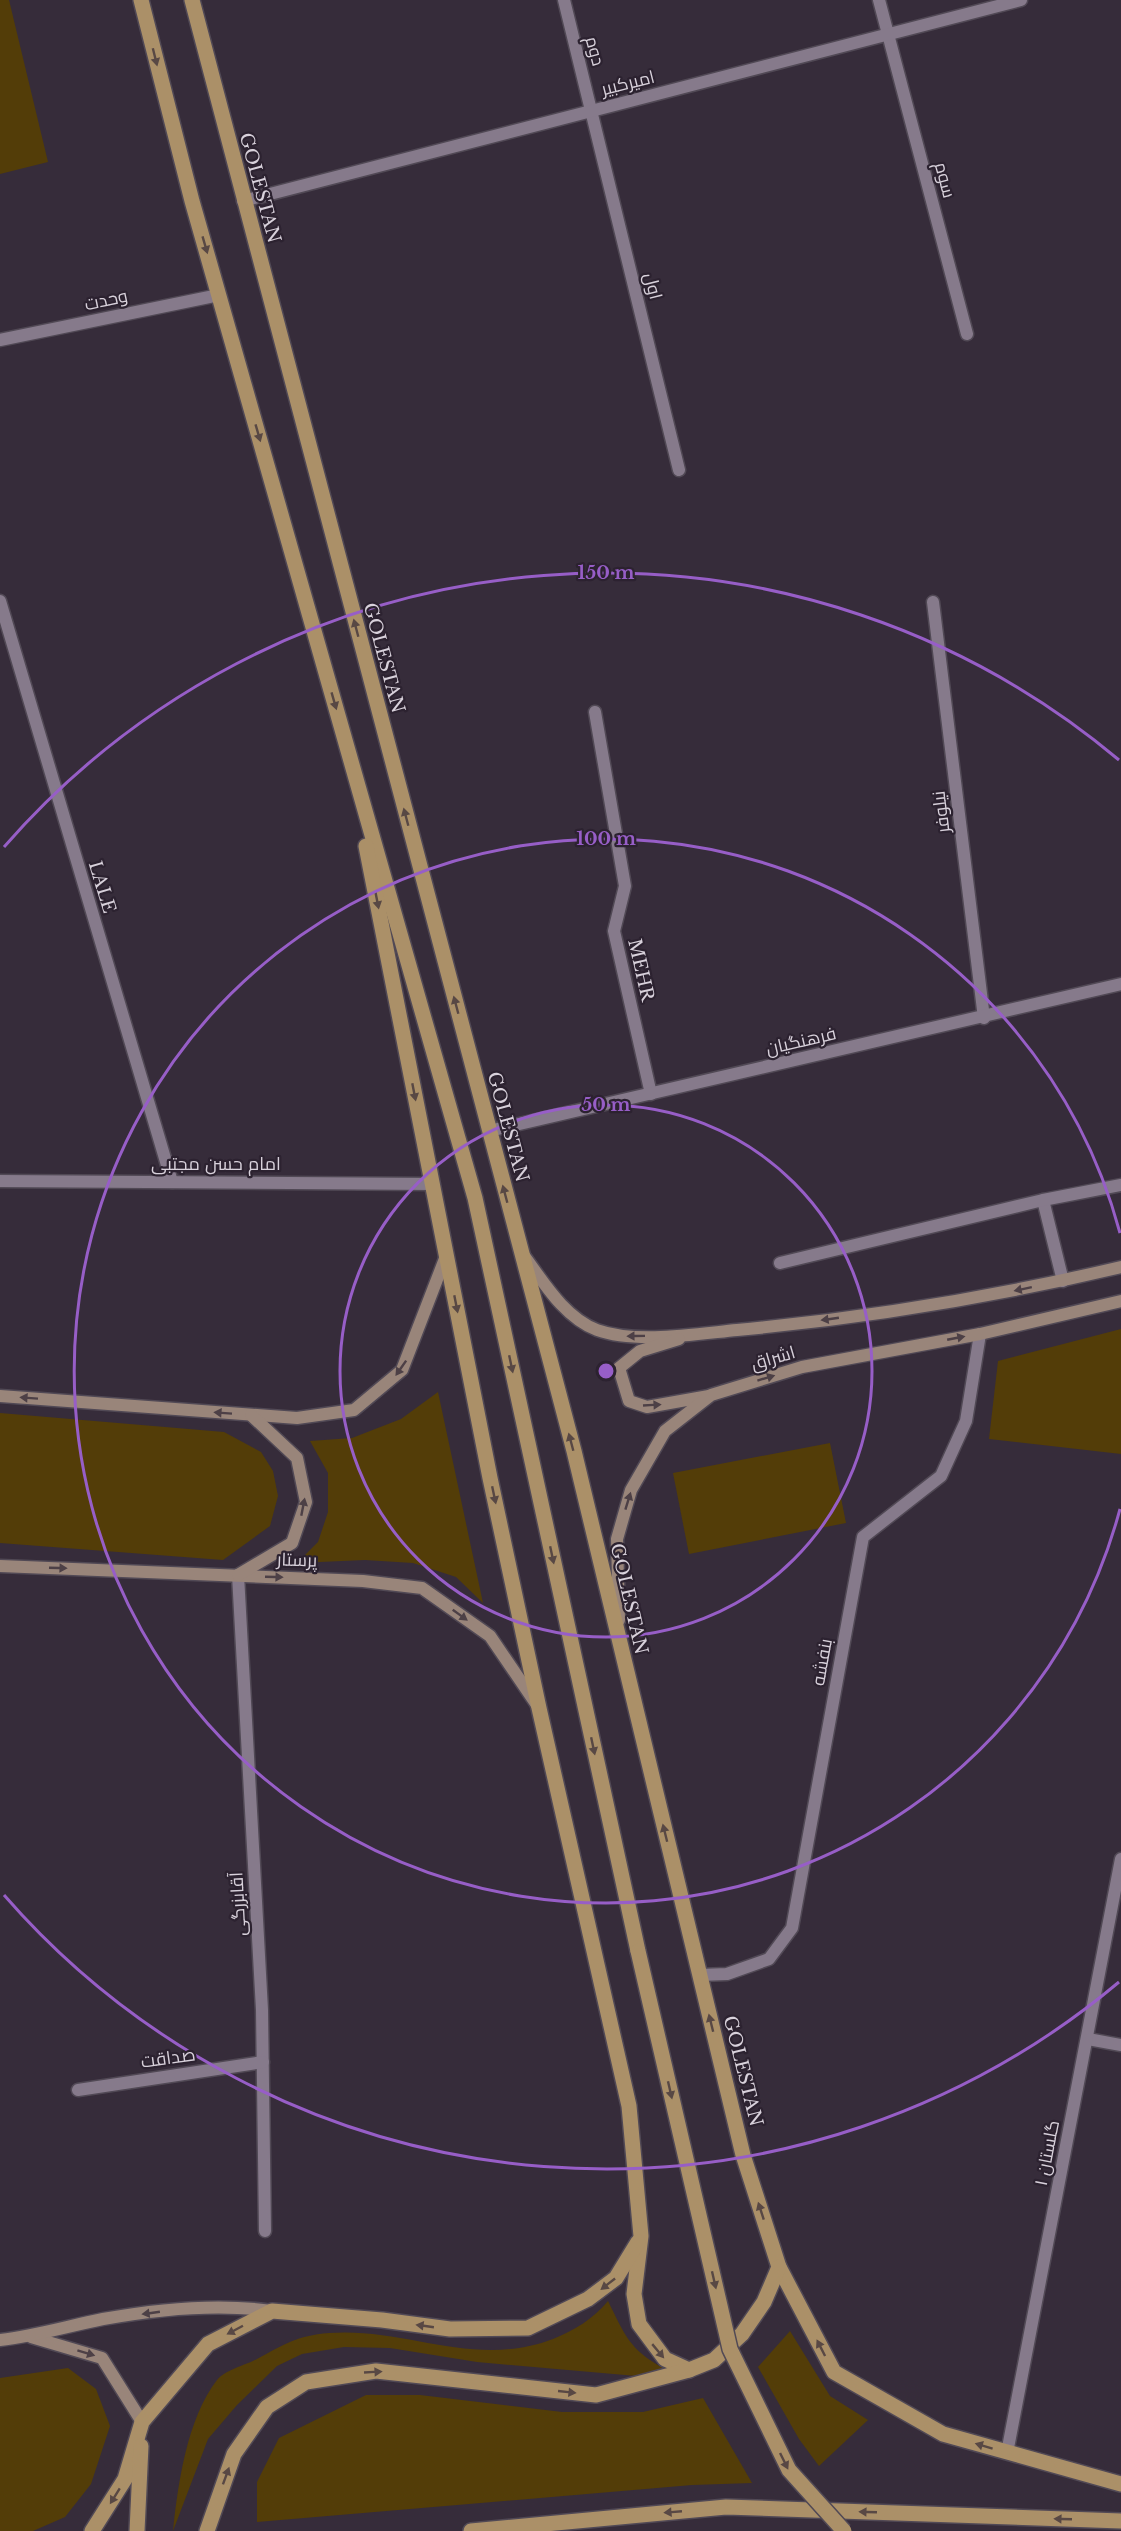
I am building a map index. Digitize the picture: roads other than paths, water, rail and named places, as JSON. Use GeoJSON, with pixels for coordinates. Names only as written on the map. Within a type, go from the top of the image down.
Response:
{"type":"FeatureCollection","features":[{"type":"Feature","properties":{"kind":"main road"},"geometry":{"type":"LineString","coordinates":[[141,0],[219,295],[476,1198],[638,1952],[730,2349],[789,2470],[844,2531]]}},
{"type":"Feature","properties":{"kind":"main road","name":"GOLESTAN"},"geometry":{"type":"LineString","coordinates":[[192,0],[243,201],[574,1451],[743,2156],[779,2266],[834,2372],[944,2434],[1121,2484]]}},
{"type":"Feature","properties":{"kind":"main road"},"geometry":{"type":"LineString","coordinates":[[345,740],[539,1708],[628,2106],[641,2236],[634,2294],[639,2324],[665,2359],[689,2370]]}},
{"type":"Feature","properties":{"kind":"main road","name":"اشراق"},"geometry":{"type":"LineString","coordinates":[[520,1250],[552,1295],[575,1317],[596,1330],[624,1336],[694,1335],[787,1326],[977,1299],[1121,1267]]}},
{"type":"Feature","properties":{"kind":"main road"},"geometry":{"type":"LineString","coordinates":[[0,1396],[297,1418],[354,1410],[402,1370],[447,1256]]}},
{"type":"Feature","properties":{"kind":"main road","name":"اشراق"},"geometry":{"type":"LineString","coordinates":[[620,1642],[617,1539],[631,1490],[665,1431],[711,1395],[802,1367],[980,1334],[1121,1302]]}},
{"type":"Feature","properties":{"kind":"main road"},"geometry":{"type":"LineString","coordinates":[[694,1335],[640,1351],[619,1368],[629,1401],[647,1407],[711,1395]]}},
{"type":"Feature","properties":{"kind":"main road"},"geometry":{"type":"LineString","coordinates":[[238,1575],[292,1543],[306,1503],[297,1458],[251,1415]]}},
{"type":"Feature","properties":{"kind":"main road","name":"پرستار"},"geometry":{"type":"LineString","coordinates":[[0,1566],[363,1581],[422,1588],[490,1636],[539,1708]]}},
{"type":"Feature","properties":{"kind":"main road"},"geometry":{"type":"LineString","coordinates":[[0,2340],[30,2336],[104,2319],[175,2309],[239,2306],[450,2329],[528,2328],[588,2299],[616,2278],[641,2236]]}},
{"type":"Feature","properties":{"kind":"main road"},"geometry":{"type":"LineString","coordinates":[[207,2531],[234,2454],[267,2407],[306,2382],[376,2371],[596,2395],[689,2370],[714,2360],[742,2334],[764,2302],[779,2266]]}},
{"type":"Feature","properties":{"kind":"main road"},"geometry":{"type":"LineString","coordinates":[[92,2531],[125,2479],[142,2422],[208,2344],[272,2311]]}},
{"type":"Feature","properties":{"kind":"main road"},"geometry":{"type":"LineString","coordinates":[[30,2336],[102,2358],[142,2422],[137,2531]]}},
{"type":"Feature","properties":{"kind":"main road"},"geometry":{"type":"LineString","coordinates":[[471,2531],[726,2507],[1121,2521]]}},
{"type":"Feature","properties":{"kind":"street","name":"دوم"},"geometry":{"type":"LineString","coordinates":[[564,0],[592,111]]}},
{"type":"Feature","properties":{"kind":"street","name":"سوم"},"geometry":{"type":"LineString","coordinates":[[879,0],[967,334]]}},
{"type":"Feature","properties":{"kind":"street","name":"امیرکبیر"},"geometry":{"type":"LineString","coordinates":[[243,201],[1021,0]]}},
{"type":"Feature","properties":{"kind":"street","name":"اول"},"geometry":{"type":"LineString","coordinates":[[592,111],[679,470]]}},
{"type":"Feature","properties":{"kind":"street","name":"وحدت"},"geometry":{"type":"LineString","coordinates":[[0,340],[219,295]]}},
{"type":"Feature","properties":{"kind":"street","name":"LALE"},"geometry":{"type":"LineString","coordinates":[[0,601],[172,1182]]}},
{"type":"Feature","properties":{"kind":"street","name":"نیلوفر"},"geometry":{"type":"LineString","coordinates":[[933,602],[984,1018]]}},
{"type":"Feature","properties":{"kind":"street","name":"MEHR"},"geometry":{"type":"LineString","coordinates":[[595,712],[625,886],[614,931],[651,1094]]}},
{"type":"Feature","properties":{"kind":"street","name":"فرهنگیان"},"geometry":{"type":"LineString","coordinates":[[489,1131],[984,1018],[1121,984]]}},
{"type":"Feature","properties":{"kind":"street","name":"امام حسن مجتبی"},"geometry":{"type":"LineString","coordinates":[[0,1181],[433,1184]]}},
{"type":"Feature","properties":{"kind":"street"},"geometry":{"type":"LineString","coordinates":[[780,1263],[1043,1200],[1121,1185]]}},
{"type":"Feature","properties":{"kind":"street"},"geometry":{"type":"LineString","coordinates":[[1043,1200],[1063,1281]]}},
{"type":"Feature","properties":{"kind":"street","name":"بنفشه"},"geometry":{"type":"LineString","coordinates":[[700,1975],[726,1974],[769,1959],[792,1928],[863,1537],[941,1476],[966,1421],[980,1334]]}},
{"type":"Feature","properties":{"kind":"street","name":"آقابزرگی"},"geometry":{"type":"LineString","coordinates":[[238,1575],[263,2062],[265,2231]]}},
{"type":"Feature","properties":{"kind":"street","name":"گلستان ۱"},"geometry":{"type":"LineString","coordinates":[[1007,2453],[1121,1859]]}},
{"type":"Feature","properties":{"kind":"street"},"geometry":{"type":"LineString","coordinates":[[1088,2039],[1121,2045]]}},
{"type":"Feature","properties":{"kind":"street","name":"صداقت"},"geometry":{"type":"LineString","coordinates":[[78,2090],[263,2062]]}}]}
